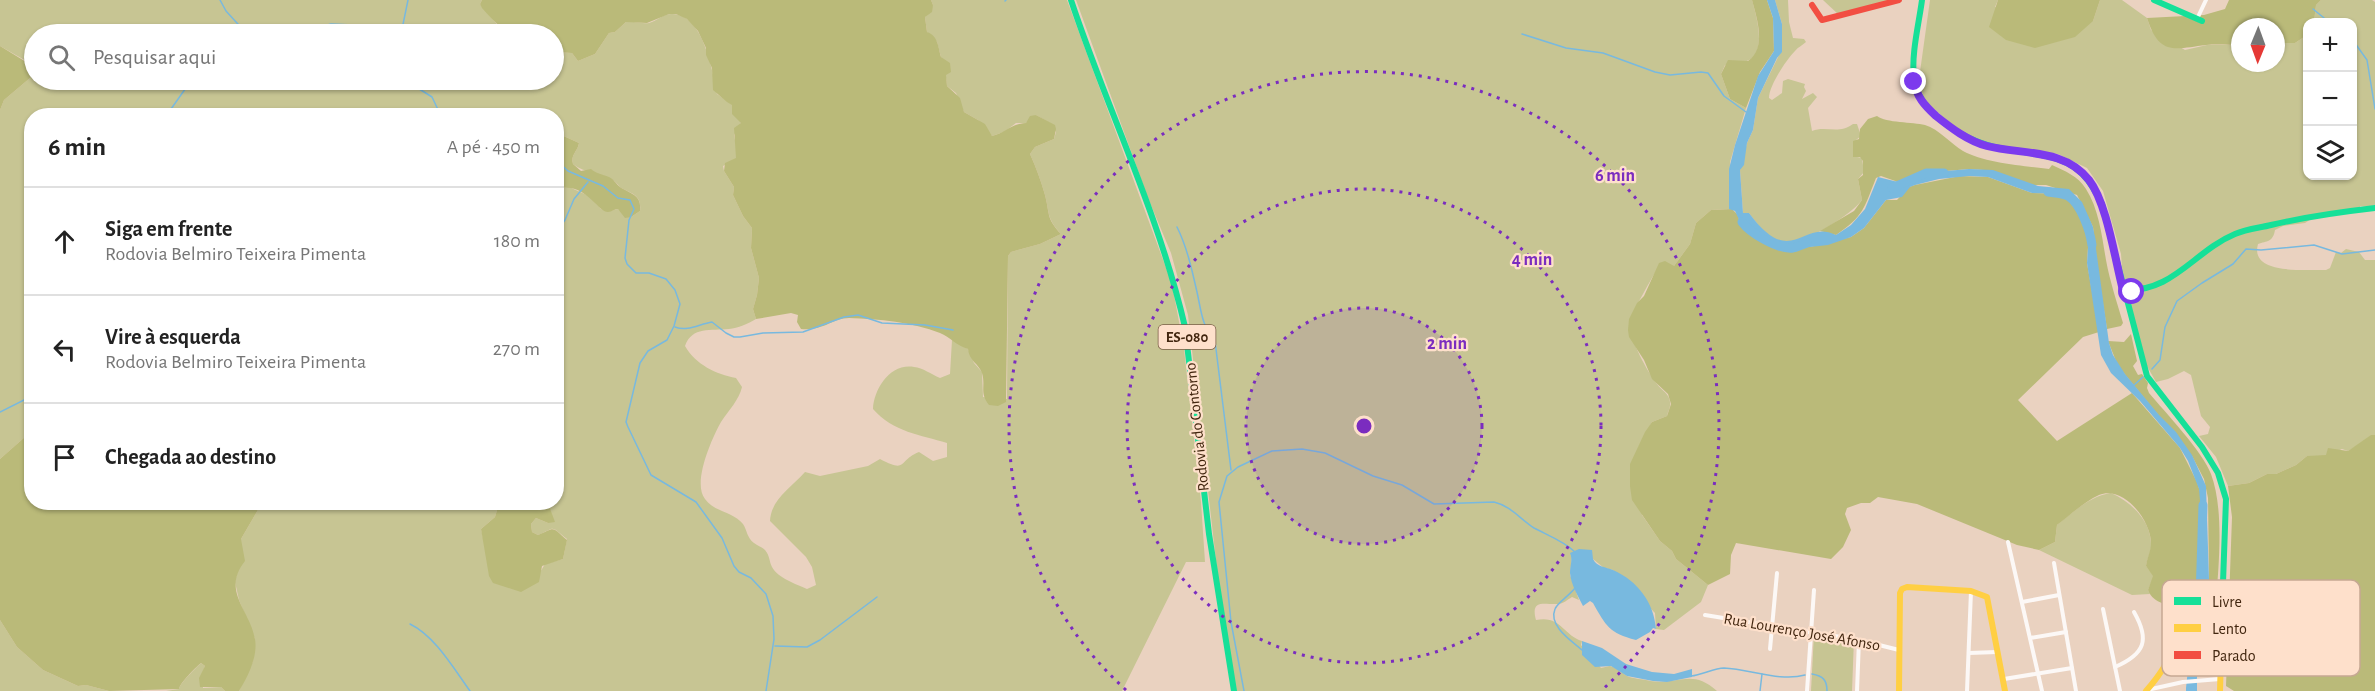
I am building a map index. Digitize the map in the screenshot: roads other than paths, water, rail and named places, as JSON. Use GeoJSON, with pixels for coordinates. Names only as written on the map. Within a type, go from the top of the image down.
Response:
{"type":"FeatureCollection","features":[{"type":"Feature","properties":{"kind":"main road","name":"Rodovia do Contorno"},"geometry":{"type":"LineString","coordinates":[[1071,0],[1086,46],[1168,260],[1180,301],[1218,600],[1234,691]]}},
{"type":"Feature","properties":{"kind":"main road"},"geometry":{"type":"LineString","coordinates":[[1812,5],[1822,20],[1899,0]]}},
{"type":"Feature","properties":{"kind":"main road"},"geometry":{"type":"LineString","coordinates":[[1922,0],[1913,71],[1919,98],[1947,126],[1967,138],[2000,148],[2066,161],[2081,172],[2095,189],[2102,204],[2146,376],[2202,447],[2218,473],[2224,488],[2224,580]]}},
{"type":"Feature","properties":{"kind":"main road"},"geometry":{"type":"LineString","coordinates":[[2158,1],[2199,20]]}},
{"type":"Feature","properties":{"kind":"main road"},"geometry":{"type":"LineString","coordinates":[[2123,290],[2132,292],[2158,285],[2216,244],[2246,231],[2315,215],[2375,208]]}},
{"type":"Feature","properties":{"kind":"main road"},"geometry":{"type":"LineString","coordinates":[[1899,691],[1902,589],[1907,587],[1985,594],[1988,599],[2005,691]]}},
{"type":"Feature","properties":{"kind":"main road"},"geometry":{"type":"LineString","coordinates":[[2145,691],[2162,672]]}},
{"type":"Feature","properties":{"kind":"main road"},"geometry":{"type":"LineString","coordinates":[[2220,676],[2220,691]]}},
{"type":"Feature","properties":{"kind":"street"},"geometry":{"type":"LineString","coordinates":[[2199,20],[2206,0]]}},
{"type":"Feature","properties":{"kind":"street"},"geometry":{"type":"LineString","coordinates":[[2008,542],[2043,691]]}},
{"type":"Feature","properties":{"kind":"street"},"geometry":{"type":"LineString","coordinates":[[2054,563],[2076,691]]}},
{"type":"Feature","properties":{"kind":"street"},"geometry":{"type":"LineString","coordinates":[[1770,649],[1777,573]]}},
{"type":"Feature","properties":{"kind":"street"},"geometry":{"type":"LineString","coordinates":[[1807,691],[1814,590]]}},
{"type":"Feature","properties":{"kind":"street"},"geometry":{"type":"LineString","coordinates":[[1967,691],[1971,591]]}},
{"type":"Feature","properties":{"kind":"street"},"geometry":{"type":"LineString","coordinates":[[2022,602],[2059,595]]}},
{"type":"Feature","properties":{"kind":"street"},"geometry":{"type":"LineString","coordinates":[[2103,609],[2120,691]]}},
{"type":"Feature","properties":{"kind":"street"},"geometry":{"type":"LineString","coordinates":[[2115,667],[2134,657],[2142,645],[2143,628],[2134,612]]}},
{"type":"Feature","properties":{"kind":"street","name":"Rua Lourenço José Afonso"},"geometry":{"type":"LineString","coordinates":[[1705,615],[1859,640],[1899,650]]}},
{"type":"Feature","properties":{"kind":"street"},"geometry":{"type":"LineString","coordinates":[[2030,638],[2066,632]]}},
{"type":"Feature","properties":{"kind":"street"},"geometry":{"type":"LineString","coordinates":[[1857,691],[1859,640]]}},
{"type":"Feature","properties":{"kind":"street"},"geometry":{"type":"LineString","coordinates":[[1969,653],[1997,652]]}},
{"type":"Feature","properties":{"kind":"street"},"geometry":{"type":"LineString","coordinates":[[2004,679],[2072,668]]}},
{"type":"Feature","properties":{"kind":"street"},"geometry":{"type":"LineString","coordinates":[[2145,691],[2183,682],[2220,679]]}},
{"type":"Feature","properties":{"kind":"water"},"geometry":{"type":"Polygon","coordinates":[[[1767,0],[1775,0],[1782,24],[1782,52],[1758,98],[1753,130],[1747,143],[1744,165],[1740,170],[1743,213],[1749,213],[1764,230],[1776,239],[1786,241],[1814,233],[1824,232],[1836,235],[1851,225],[1865,209],[1878,177],[1906,182],[1934,172],[1969,169],[1993,170],[2038,186],[2069,189],[2082,202],[2093,227],[2109,343],[2113,355],[2125,374],[2176,432],[2192,455],[2206,486],[2209,580],[2201,580],[2200,557],[2204,546],[2199,489],[2188,461],[2180,448],[2140,401],[2111,373],[2101,355],[2087,263],[2089,232],[2075,200],[2067,194],[2032,193],[1988,177],[1939,179],[1915,185],[1910,187],[1902,197],[1886,200],[1864,228],[1851,237],[1828,245],[1810,247],[1776,247],[1741,224],[1735,211],[1729,209],[1729,169],[1758,76],[1774,51],[1773,18],[1767,0]]]}},
{"type":"Feature","properties":{"kind":"water"},"geometry":{"type":"Polygon","coordinates":[[[1579,549],[1592,550],[1593,559],[1597,564],[1622,575],[1637,587],[1652,610],[1656,629],[1653,628],[1636,640],[1609,628],[1590,601],[1583,606],[1573,586],[1570,573],[1570,553],[1579,549]]]}},
{"type":"Feature","properties":{"kind":"water"},"geometry":{"type":"Polygon","coordinates":[[[1582,641],[1602,648],[1626,664],[1652,672],[1674,674],[1692,669],[1692,677],[1667,682],[1653,681],[1627,676],[1611,666],[1595,667],[1582,655],[1582,641]]]}},
{"type":"Feature","properties":{"kind":"water"},"geometry":{"type":"Polygon","coordinates":[[[2187,676],[2197,676],[2197,691],[2186,691],[2187,676]]]}},
{"type":"Feature","properties":{"kind":"waterway"},"geometry":{"type":"LineString","coordinates":[[220,0],[238,24]]}},
{"type":"Feature","properties":{"kind":"waterway"},"geometry":{"type":"LineString","coordinates":[[403,24],[408,0]]}},
{"type":"Feature","properties":{"kind":"waterway"},"geometry":{"type":"LineString","coordinates":[[2313,9],[2324,18]]}},
{"type":"Feature","properties":{"kind":"waterway"},"geometry":{"type":"LineString","coordinates":[[1522,34],[1566,48],[1603,53],[1655,72],[1670,75],[1708,73],[1724,96],[1746,112]]}},
{"type":"Feature","properties":{"kind":"waterway"},"geometry":{"type":"LineString","coordinates":[[2357,46],[2367,60],[2375,109]]}},
{"type":"Feature","properties":{"kind":"waterway"},"geometry":{"type":"LineString","coordinates":[[172,108],[184,90]]}},
{"type":"Feature","properties":{"kind":"waterway"},"geometry":{"type":"LineString","coordinates":[[421,90],[432,97],[437,108]]}},
{"type":"Feature","properties":{"kind":"waterway"},"geometry":{"type":"LineString","coordinates":[[564,167],[603,186],[618,198],[630,200],[634,209],[629,220],[625,258],[627,264],[636,273],[649,273],[666,279],[675,290],[680,304],[674,326],[667,340],[648,351],[640,363],[626,422],[651,475],[696,502],[722,538],[734,566],[739,572],[751,578],[766,594],[773,616],[774,639],[766,691]]}},
{"type":"Feature","properties":{"kind":"waterway"},"geometry":{"type":"LineString","coordinates":[[1892,188],[1926,173],[1944,173]]}},
{"type":"Feature","properties":{"kind":"waterway"},"geometry":{"type":"LineString","coordinates":[[564,221],[574,199],[588,182]]}},
{"type":"Feature","properties":{"kind":"waterway"},"geometry":{"type":"LineString","coordinates":[[2048,192],[2066,195],[2073,200],[2084,218],[2092,245]]}},
{"type":"Feature","properties":{"kind":"waterway"},"geometry":{"type":"LineString","coordinates":[[1742,222],[1758,236],[1772,244],[1793,248],[1807,243]]}},
{"type":"Feature","properties":{"kind":"waterway"},"geometry":{"type":"LineString","coordinates":[[1177,227],[1189,259],[1201,312],[1215,341],[1231,470]]}},
{"type":"Feature","properties":{"kind":"waterway"},"geometry":{"type":"LineString","coordinates":[[2152,369],[2160,360],[2165,327],[2177,301],[2233,264],[2246,249],[2261,250],[2314,245],[2342,254],[2375,250]]}},
{"type":"Feature","properties":{"kind":"waterway"},"geometry":{"type":"LineString","coordinates":[[675,327],[689,328],[712,322],[726,333],[740,337],[763,333],[803,332],[844,317],[858,315],[882,323],[925,325],[953,330]]}},
{"type":"Feature","properties":{"kind":"waterway"},"geometry":{"type":"LineString","coordinates":[[2133,386],[2143,377]]}},
{"type":"Feature","properties":{"kind":"waterway"},"geometry":{"type":"LineString","coordinates":[[0,412],[24,400]]}},
{"type":"Feature","properties":{"kind":"waterway"},"geometry":{"type":"LineString","coordinates":[[1244,691],[1231,622],[1219,502],[1227,476],[1238,467],[1272,451],[1302,449],[1325,453],[1373,476],[1402,485],[1434,504],[1494,502],[1510,510],[1534,528],[1561,541],[1575,552]]}},
{"type":"Feature","properties":{"kind":"waterway"},"geometry":{"type":"LineString","coordinates":[[2201,580],[2203,505]]}},
{"type":"Feature","properties":{"kind":"waterway"},"geometry":{"type":"LineString","coordinates":[[1575,588],[1556,607],[1554,615],[1558,627],[1582,650]]}},
{"type":"Feature","properties":{"kind":"waterway"},"geometry":{"type":"LineString","coordinates":[[775,646],[807,647],[820,640],[877,597]]}},
{"type":"Feature","properties":{"kind":"waterway"},"geometry":{"type":"LineString","coordinates":[[410,624],[428,636],[451,663],[470,691]]}},
{"type":"Feature","properties":{"kind":"waterway"},"geometry":{"type":"LineString","coordinates":[[1691,676],[1724,668],[1785,677],[1805,675]]}},
{"type":"Feature","properties":{"kind":"waterway"},"geometry":{"type":"LineString","coordinates":[[1760,691],[1762,674]]}},
{"type":"Feature","properties":{"kind":"waterway"},"geometry":{"type":"LineString","coordinates":[[1812,674],[1824,679],[1827,691]]}}]}
